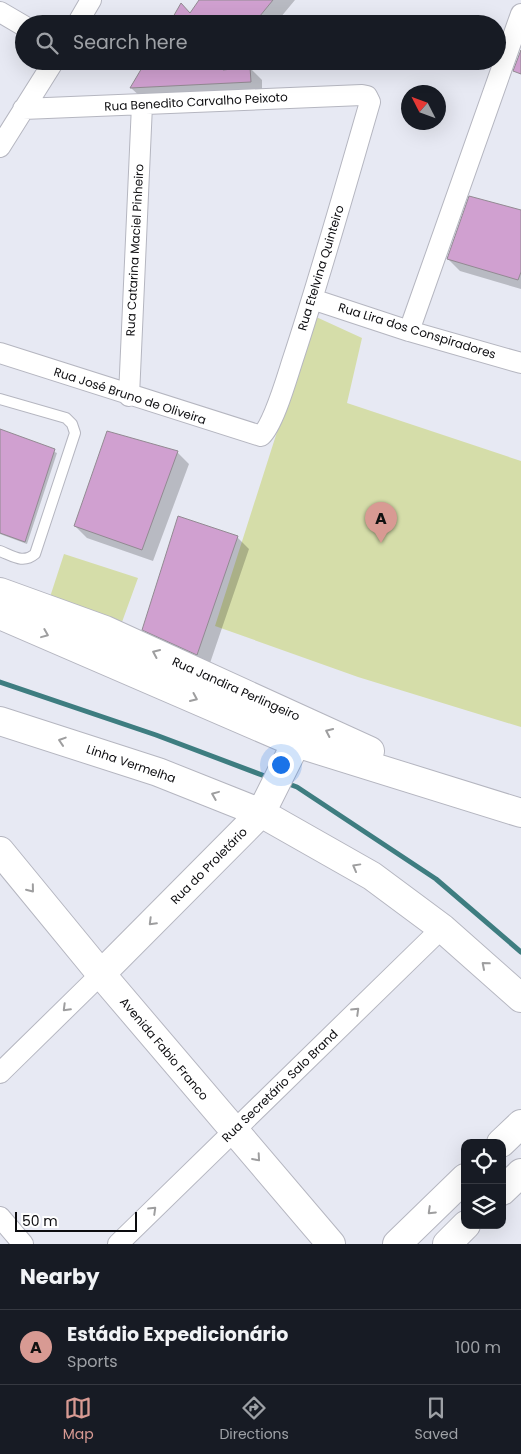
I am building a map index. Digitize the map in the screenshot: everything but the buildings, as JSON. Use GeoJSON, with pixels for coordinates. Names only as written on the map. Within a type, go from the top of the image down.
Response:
{"type":"FeatureCollection","features":[{"type":"Feature","properties":{"kind":"main road","name":"Rua Jandira Perlingeiro"},"geometry":{"type":"LineString","coordinates":[[0,592],[105,630],[296,730]]}},
{"type":"Feature","properties":{"kind":"main road","name":"Rua Jandira Perlingeiro"},"geometry":{"type":"LineString","coordinates":[[0,616],[94,654],[468,797],[521,813]]}},
{"type":"Feature","properties":{"kind":"main road"},"geometry":{"type":"LineString","coordinates":[[94,654],[97,638],[105,630]]}},
{"type":"Feature","properties":{"kind":"main road","name":"Linha Vermelha"},"geometry":{"type":"LineString","coordinates":[[0,721],[158,772],[263,810],[372,876],[442,928],[521,998]]}},
{"type":"Feature","properties":{"kind":"main road","name":"Rua do Proletário"},"geometry":{"type":"LineString","coordinates":[[101,974],[263,810],[283,770],[296,730]]}},
{"type":"Feature","properties":{"kind":"main road","name":"Avenida Fabio Franco"},"geometry":{"type":"LineString","coordinates":[[0,852],[101,974],[331,1244]]}},
{"type":"Feature","properties":{"kind":"main road"},"geometry":{"type":"LineString","coordinates":[[505,1139],[521,1124]]}},
{"type":"Feature","properties":{"kind":"main road"},"geometry":{"type":"LineString","coordinates":[[506,1187],[521,1173]]}},
{"type":"Feature","properties":{"kind":"main road"},"geometry":{"type":"LineString","coordinates":[[397,1244],[461,1182]]}},
{"type":"Feature","properties":{"kind":"main road"},"geometry":{"type":"LineString","coordinates":[[447,1244],[462,1229]]}},
{"type":"Feature","properties":{"kind":"street"},"geometry":{"type":"LineString","coordinates":[[82,15],[91,0]]}},
{"type":"Feature","properties":{"kind":"street"},"geometry":{"type":"LineString","coordinates":[[0,12],[15,21]]}},
{"type":"Feature","properties":{"kind":"street"},"geometry":{"type":"LineString","coordinates":[[506,56],[521,14]]}},
{"type":"Feature","properties":{"kind":"street"},"geometry":{"type":"LineString","coordinates":[[0,146],[48,70]]}},
{"type":"Feature","properties":{"kind":"street"},"geometry":{"type":"LineString","coordinates":[[409,331],[501,70]]}},
{"type":"Feature","properties":{"kind":"street","name":"Rua Benedito Carvalho Peixoto"},"geometry":{"type":"LineString","coordinates":[[23,109],[362,94],[367,96]]}},
{"type":"Feature","properties":{"kind":"street","name":"Rua Etelvina Quinteiro"},"geometry":{"type":"LineString","coordinates":[[261,436],[266,430],[283,390],[312,299],[370,102],[367,96]]}},
{"type":"Feature","properties":{"kind":"street","name":"Rua Catarina Maciel Pinheiro"},"geometry":{"type":"LineString","coordinates":[[129,396],[142,105]]}},
{"type":"Feature","properties":{"kind":"street","name":"Rua Lira dos Conspiradores"},"geometry":{"type":"LineString","coordinates":[[312,299],[409,331],[521,363]]}},
{"type":"Feature","properties":{"kind":"street","name":"Rua José Bruno de Oliveira"},"geometry":{"type":"LineString","coordinates":[[0,353],[129,396],[261,436]]}},
{"type":"Feature","properties":{"kind":"street","name":"Rua Secretário Salo Brand"},"geometry":{"type":"LineString","coordinates":[[118,1244],[442,928]]}},
{"type":"Feature","properties":{"kind":"street"},"geometry":{"type":"LineString","coordinates":[[0,1073],[101,974]]}},
{"type":"Feature","properties":{"kind":"street"},"geometry":{"type":"LineString","coordinates":[[0,1218],[23,1244]]}},
{"type":"Feature","properties":{"kind":"lane"},"geometry":{"type":"LineString","coordinates":[[0,399],[66,418],[72,424],[75,433],[35,554],[29,560],[23,560],[0,551]]}},
{"type":"Feature","properties":{"kind":"green space"},"geometry":{"type":"Polygon","coordinates":[[[314,316],[362,338],[347,403],[521,461],[521,727],[358,677],[215,626],[314,316]]]}},
{"type":"Feature","properties":{"kind":"green space"},"geometry":{"type":"Polygon","coordinates":[[[64,554],[138,578],[122,622],[50,597],[64,554]]]}},
{"type":"Feature","properties":{"kind":"waterway"},"geometry":{"type":"LineString","coordinates":[[0,682],[156,735],[270,778]]}},
{"type":"Feature","properties":{"kind":"waterway"},"geometry":{"type":"LineString","coordinates":[[286,783],[297,787],[436,879],[521,952]]}},
{"type":"Feature","properties":{"kind":"place","name":"Estádio Expedicionário"},"geometry":{"type":"Point","coordinates":[381,543]}}]}
